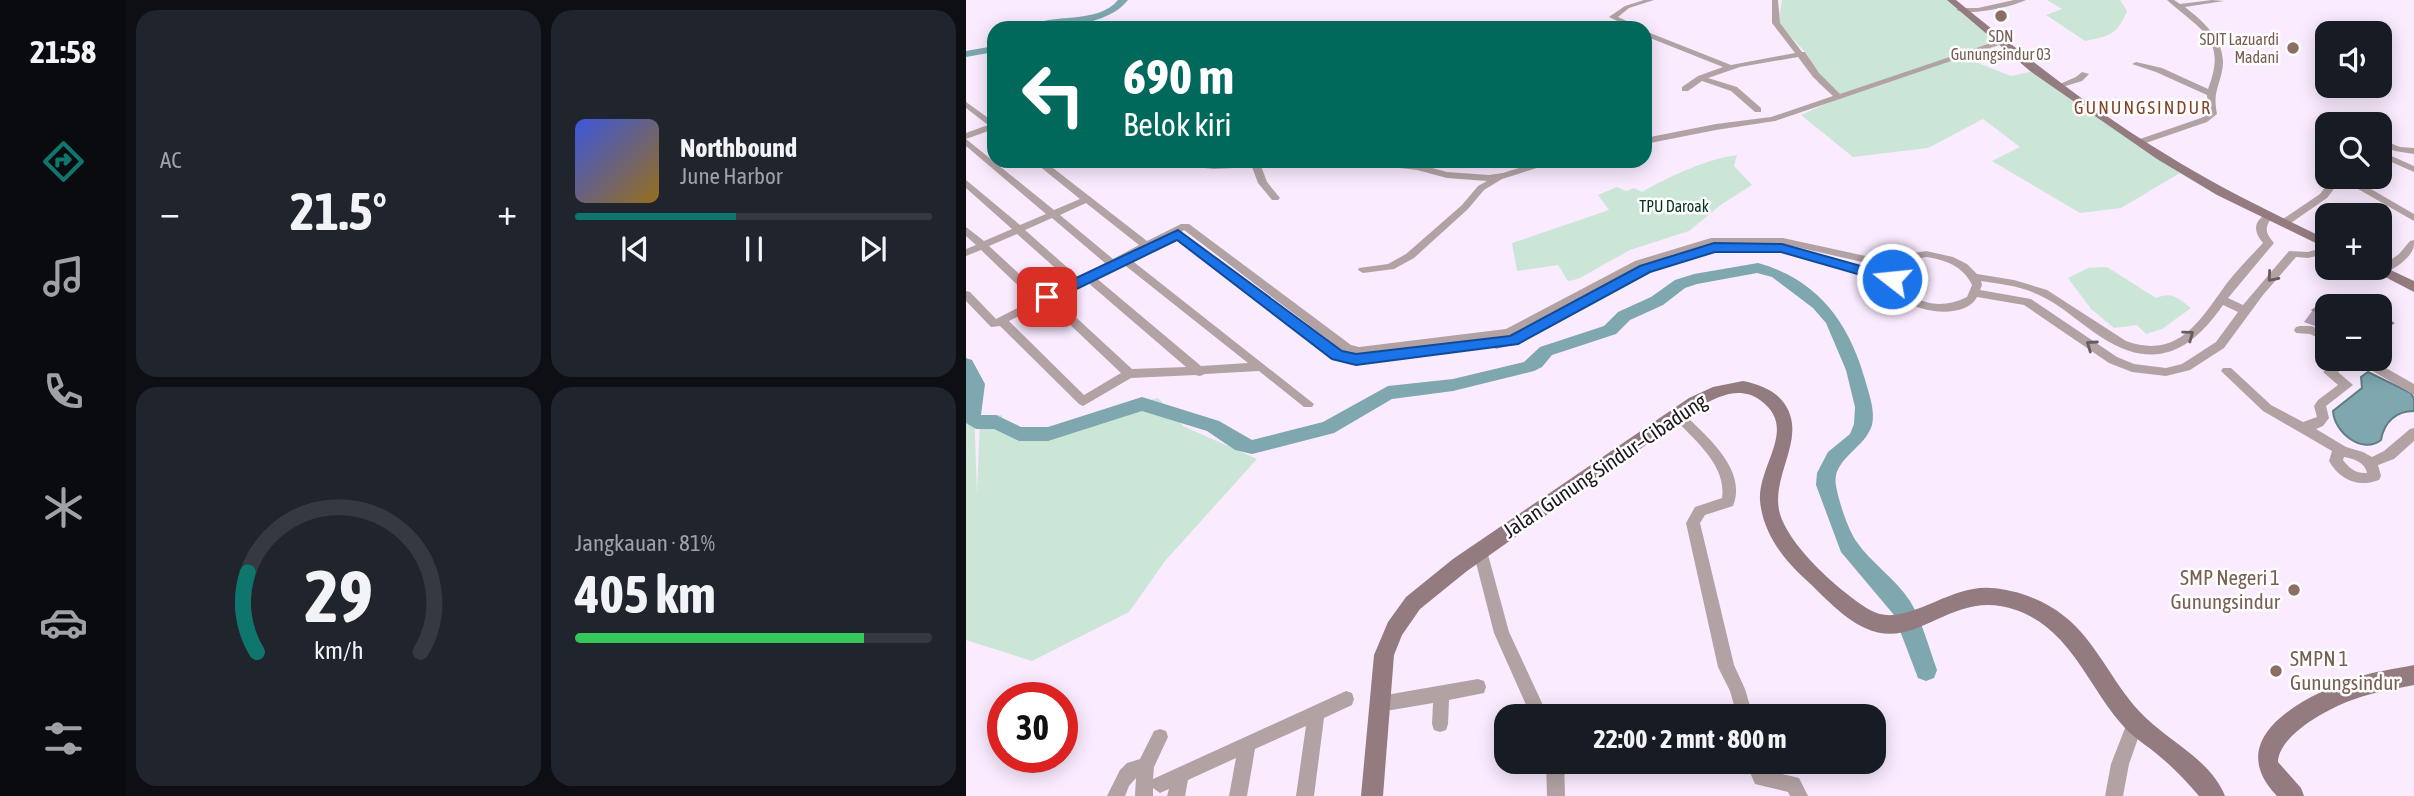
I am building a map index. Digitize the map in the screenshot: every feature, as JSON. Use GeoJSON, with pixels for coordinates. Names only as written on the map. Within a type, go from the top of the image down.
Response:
{"type":"FeatureCollection","features":[{"type":"Feature","properties":{"kind":"street"},"geometry":{"type":"LineString","coordinates":[[1622,21],[1613,17],[1627,7],[1651,0]]}},
{"type":"Feature","properties":{"kind":"street"},"geometry":{"type":"LineString","coordinates":[[1775,0],[1776,23],[1816,75],[1838,96]]}},
{"type":"Feature","properties":{"kind":"street"},"geometry":{"type":"LineString","coordinates":[[1951,0],[2000,43],[2140,142],[2197,179],[2315,240]]}},
{"type":"Feature","properties":{"kind":"street"},"geometry":{"type":"LineString","coordinates":[[1960,10],[1978,10],[2023,0]]}},
{"type":"Feature","properties":{"kind":"street"},"geometry":{"type":"LineString","coordinates":[[2140,142],[2213,114],[2209,93],[2219,63],[2212,35],[2170,0]]}},
{"type":"Feature","properties":{"kind":"street"},"geometry":{"type":"LineString","coordinates":[[2179,6],[2221,1]]}},
{"type":"Feature","properties":{"kind":"street"},"geometry":{"type":"LineString","coordinates":[[1652,36],[1680,49],[1711,56],[1731,68]]}},
{"type":"Feature","properties":{"kind":"street"},"geometry":{"type":"LineString","coordinates":[[1652,139],[1704,128],[1765,121],[1802,111],[1838,96],[2000,43]]}},
{"type":"Feature","properties":{"kind":"street"},"geometry":{"type":"LineString","coordinates":[[1685,89],[1691,82],[1731,68],[1802,54]]}},
{"type":"Feature","properties":{"kind":"street"},"geometry":{"type":"LineString","coordinates":[[2136,64],[2159,70],[2209,93]]}},
{"type":"Feature","properties":{"kind":"street"},"geometry":{"type":"LineString","coordinates":[[2059,86],[2085,74]]}},
{"type":"Feature","properties":{"kind":"street"},"geometry":{"type":"LineString","coordinates":[[1701,78],[1734,89],[1758,110]]}},
{"type":"Feature","properties":{"kind":"street"},"geometry":{"type":"LineString","coordinates":[[966,104],[987,120]]}},
{"type":"Feature","properties":{"kind":"street"},"geometry":{"type":"LineString","coordinates":[[987,129],[966,139],[987,157]]}},
{"type":"Feature","properties":{"kind":"street"},"geometry":{"type":"LineString","coordinates":[[2392,147],[2414,151]]}},
{"type":"Feature","properties":{"kind":"street"},"geometry":{"type":"LineString","coordinates":[[2392,160],[2414,169]]}},
{"type":"Feature","properties":{"kind":"street"},"geometry":{"type":"LineString","coordinates":[[1000,168],[1053,214],[1308,404]]}},
{"type":"Feature","properties":{"kind":"street"},"geometry":{"type":"LineString","coordinates":[[1047,168],[1148,247]]}},
{"type":"Feature","properties":{"kind":"street"},"geometry":{"type":"LineString","coordinates":[[1256,168],[1263,183],[1275,198]]}},
{"type":"Feature","properties":{"kind":"street"},"geometry":{"type":"LineString","coordinates":[[1421,168],[1447,175],[1504,176]]}},
{"type":"Feature","properties":{"kind":"street"},"geometry":{"type":"LineString","coordinates":[[1363,270],[1390,267],[1410,256],[1465,207],[1481,188],[1504,176],[1530,168]]}},
{"type":"Feature","properties":{"kind":"street"},"geometry":{"type":"LineString","coordinates":[[966,183],[1018,229],[1200,372]]}},
{"type":"Feature","properties":{"kind":"street"},"geometry":{"type":"LineString","coordinates":[[2284,223],[2324,196],[2328,189]]}},
{"type":"Feature","properties":{"kind":"street"},"geometry":{"type":"LineString","coordinates":[[2364,189],[2414,218]]}},
{"type":"Feature","properties":{"kind":"street"},"geometry":{"type":"LineString","coordinates":[[966,253],[1087,199]]}},
{"type":"Feature","properties":{"kind":"street"},"geometry":{"type":"LineString","coordinates":[[2268,216],[2262,224],[2261,234],[2269,243],[2293,253],[2308,255],[2315,252]]}},
{"type":"Feature","properties":{"kind":"street"},"geometry":{"type":"LineString","coordinates":[[966,230],[1129,374]]}},
{"type":"Feature","properties":{"kind":"street"},"geometry":{"type":"LineString","coordinates":[[1180,232],[1347,348],[1359,351],[1508,333],[1639,263],[1712,241],[1783,241],[1895,266],[1914,255],[1938,255],[1960,264],[1974,277],[2034,288],[2053,297],[2124,347],[2145,353],[2166,350],[2196,331],[2234,281],[2269,243]]}},
{"type":"Feature","properties":{"kind":"street"},"geometry":{"type":"LineString","coordinates":[[966,295],[995,324],[1180,232]]}},
{"type":"Feature","properties":{"kind":"street"},"geometry":{"type":"LineString","coordinates":[[1180,232],[1338,356],[1356,360],[1513,341],[1645,269],[1714,247],[1782,248],[1892,279]]}},
{"type":"Feature","properties":{"kind":"street"},"geometry":{"type":"LineString","coordinates":[[2392,262],[2403,256],[2414,243]]}},
{"type":"Feature","properties":{"kind":"street"},"geometry":{"type":"LineString","coordinates":[[1976,293],[2027,302],[2113,360],[2151,372],[2186,367],[2220,345],[2259,292],[2293,253]]}},
{"type":"Feature","properties":{"kind":"street"},"geometry":{"type":"LineString","coordinates":[[1895,266],[1892,279],[1896,287],[1910,300],[1932,308],[1955,307],[1971,299],[1976,293],[1974,277]]}},
{"type":"Feature","properties":{"kind":"street"},"geometry":{"type":"LineString","coordinates":[[2392,276],[2414,287]]}},
{"type":"Feature","properties":{"kind":"street"},"geometry":{"type":"LineString","coordinates":[[2222,300],[2246,311]]}},
{"type":"Feature","properties":{"kind":"street"},"geometry":{"type":"LineString","coordinates":[[1001,320],[1083,401],[1129,374],[1260,367]]}},
{"type":"Feature","properties":{"kind":"street"},"geometry":{"type":"LineString","coordinates":[[2300,330],[2315,332]]}},
{"type":"Feature","properties":{"kind":"street"},"geometry":{"type":"LineString","coordinates":[[2227,371],[2239,378],[2264,405],[2329,441],[2343,452],[2370,463],[2374,476],[2359,479],[2341,468],[2336,461],[2337,455],[2343,452]]}},
{"type":"Feature","properties":{"kind":"street"},"geometry":{"type":"LineString","coordinates":[[2304,427],[2319,423],[2323,418],[2320,406],[2322,403],[2347,385],[2330,371]]}},
{"type":"Feature","properties":{"kind":"street"},"geometry":{"type":"LineString","coordinates":[[2382,371],[2414,390]]}},
{"type":"Feature","properties":{"kind":"street","name":"Jalan Gunung Sindur–Cibadung"},"geometry":{"type":"LineString","coordinates":[[1372,796],[1384,655],[1389,640],[1406,612],[1441,579],[1480,551],[1678,415],[1716,391],[1734,386],[1755,390],[1778,406],[1785,422],[1783,450],[1769,485],[1768,498],[1774,524],[1781,539],[1803,565],[1864,616],[1881,625],[1898,626],[1957,600],[1987,596],[2016,601],[2046,613],[2072,634],[2117,704],[2135,723],[2182,762],[2214,796]]}},
{"type":"Feature","properties":{"kind":"street"},"geometry":{"type":"LineString","coordinates":[[1678,415],[1722,464],[1731,492],[1728,502],[1699,511],[1693,523],[1726,667],[1741,704]]}},
{"type":"Feature","properties":{"kind":"street"},"geometry":{"type":"LineString","coordinates":[[2370,463],[2389,455],[2414,433]]}},
{"type":"Feature","properties":{"kind":"street"},"geometry":{"type":"LineString","coordinates":[[1480,551],[1502,633],[1535,704]]}},
{"type":"Feature","properties":{"kind":"street"},"geometry":{"type":"LineString","coordinates":[[2293,796],[2273,776],[2266,761],[2267,748],[2276,735],[2309,712],[2353,690],[2414,675]]}},
{"type":"Feature","properties":{"kind":"street"},"geometry":{"type":"LineString","coordinates":[[1380,704],[1478,687]]}},
{"type":"Feature","properties":{"kind":"street"},"geometry":{"type":"LineString","coordinates":[[1440,724],[1441,693]]}},
{"type":"Feature","properties":{"kind":"street"},"geometry":{"type":"LineString","coordinates":[[1160,784],[1346,699]]}},
{"type":"Feature","properties":{"kind":"street"},"geometry":{"type":"LineString","coordinates":[[1305,796],[1316,712]]}},
{"type":"Feature","properties":{"kind":"street"},"geometry":{"type":"LineString","coordinates":[[2114,796],[2120,764],[2135,723]]}},
{"type":"Feature","properties":{"kind":"street"},"geometry":{"type":"LineString","coordinates":[[1144,796],[1145,766],[1160,737]]}},
{"type":"Feature","properties":{"kind":"street"},"geometry":{"type":"LineString","coordinates":[[1238,796],[1247,744]]}},
{"type":"Feature","properties":{"kind":"street"},"geometry":{"type":"LineString","coordinates":[[1116,796],[1127,773],[1134,768],[1145,766]]}},
{"type":"Feature","properties":{"kind":"street"},"geometry":{"type":"LineString","coordinates":[[1176,796],[1181,774]]}},
{"type":"Feature","properties":{"kind":"street"},"geometry":{"type":"LineString","coordinates":[[1555,774],[1556,796]]}},
{"type":"Feature","properties":{"kind":"street"},"geometry":{"type":"LineString","coordinates":[[1759,774],[1761,778],[1793,784],[1799,796]]}},
{"type":"Feature","properties":{"kind":"green space"},"geometry":{"type":"Polygon","coordinates":[[[1782,0],[1953,0],[2003,44],[1965,58],[2011,76],[2038,70],[2180,173],[2121,208],[2080,213],[1992,161],[2020,147],[1983,119],[1928,148],[1853,157],[1801,115],[1837,99],[1818,83],[1808,55],[1778,23],[1782,0]]]}},
{"type":"Feature","properties":{"kind":"green space"},"geometry":{"type":"Polygon","coordinates":[[[2047,0],[2120,0],[2127,11],[2120,25],[2112,33],[2085,41],[2046,15],[2062,9],[2047,0]]]}},
{"type":"Feature","properties":{"kind":"green space","name":"TPU Daroak"},"geometry":{"type":"Polygon","coordinates":[[[1737,155],[1734,166],[1752,185],[1722,204],[1689,231],[1630,250],[1578,279],[1568,281],[1558,265],[1517,271],[1512,243],[1609,210],[1598,195],[1617,187],[1626,191],[1634,188],[1642,192],[1688,169],[1737,155]]]}},
{"type":"Feature","properties":{"kind":"green space"},"geometry":{"type":"Polygon","coordinates":[[[2107,267],[2156,298],[2171,295],[2191,308],[2162,329],[2146,334],[2137,325],[2114,328],[2091,309],[2068,278],[2088,268],[2107,267]]]}},
{"type":"Feature","properties":{"kind":"green space"},"geometry":{"type":"Polygon","coordinates":[[[966,378],[974,407],[977,494],[980,416],[1001,415],[1009,429],[1031,441],[1058,435],[1114,409],[1158,398],[1183,426],[1257,459],[1165,561],[1129,612],[1032,661],[966,640],[966,378]]]}},
{"type":"Feature","properties":{"kind":"shaded area"},"geometry":{"type":"Polygon","coordinates":[[[2368,372],[2411,393],[2414,411],[2396,415],[2385,428],[2381,440],[2366,445],[2350,439],[2344,433],[2338,426],[2333,411],[2362,388],[2361,377],[2368,372]]]}},
{"type":"Feature","properties":{"kind":"waterway"},"geometry":{"type":"LineString","coordinates":[[1069,21],[1108,12],[1123,0]]}},
{"type":"Feature","properties":{"kind":"waterway"},"geometry":{"type":"LineString","coordinates":[[966,54],[987,50]]}},
{"type":"Feature","properties":{"kind":"waterway"},"geometry":{"type":"LineString","coordinates":[[966,364],[976,384],[972,418],[976,422],[996,422],[1019,434],[1048,434],[1142,404],[1213,426],[1242,445],[1252,447],[1328,428],[1388,393],[1453,385],[1528,367],[1536,363],[1546,351],[1610,330],[1624,316],[1657,301],[1680,284],[1694,279],[1758,268],[1777,274],[1819,304],[1833,321],[1854,370],[1864,407],[1863,424],[1857,438],[1835,457],[1826,473],[1826,485],[1848,546],[1903,609],[1926,670]]}},
{"type":"Feature","properties":{"kind":"place","name":"SDN Gunungsindur 03"},"geometry":{"type":"Point","coordinates":[2001,16]}},
{"type":"Feature","properties":{"kind":"place","name":"SDIT Lazuardi Madani"},"geometry":{"type":"Point","coordinates":[2293,48]}},
{"type":"Feature","properties":{"kind":"place","name":"SMP Negeri 1 Gunungsindur"},"geometry":{"type":"Point","coordinates":[2294,590]}},
{"type":"Feature","properties":{"kind":"place","name":"SMPN 1 Gunungsindur"},"geometry":{"type":"Point","coordinates":[2276,671]}},
{"type":"Feature","properties":{"kind":"district","name":"GUNUNGSINDUR"},"geometry":{"type":"Point","coordinates":[2143,108]}},
{"type":"Feature","properties":{"kind":"route"},"geometry":{"type":"LineString","coordinates":[[1047,297],[1178,234],[1338,356],[1356,360],[1513,341],[1645,269],[1714,247],[1782,248],[1892,279]]}}]}
